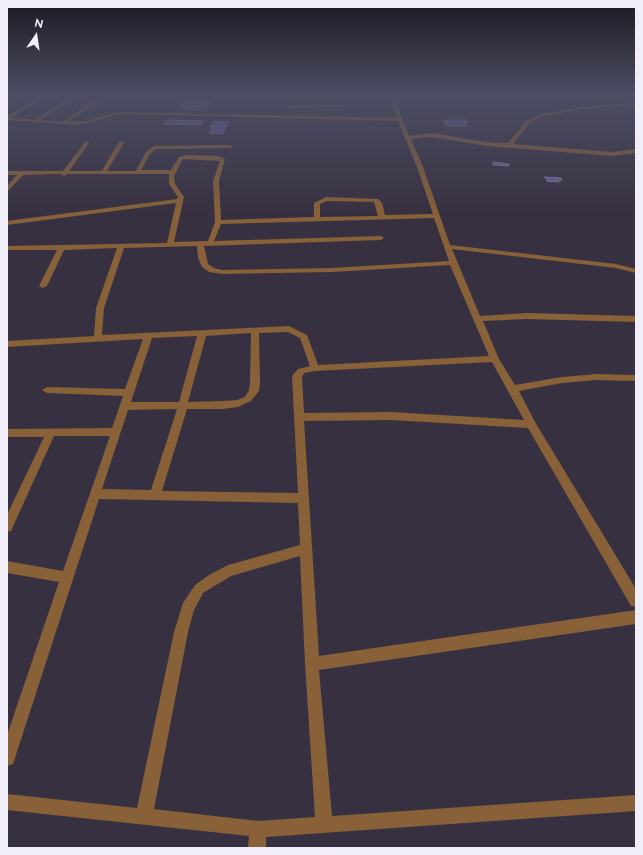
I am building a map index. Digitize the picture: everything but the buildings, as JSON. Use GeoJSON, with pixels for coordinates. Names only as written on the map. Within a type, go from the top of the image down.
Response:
{"type":"FeatureCollection","features":[{"type":"Feature","properties":{"kind":"street"},"geometry":{"type":"LineString","coordinates":[[407,135],[420,167],[453,263],[495,359],[514,389],[531,424],[636,601]]}},
{"type":"Feature","properties":{"kind":"street"},"geometry":{"type":"LineString","coordinates":[[408,138],[432,135],[486,144],[612,154],[636,150]]}},
{"type":"Feature","properties":{"kind":"street"},"geometry":{"type":"LineString","coordinates":[[504,145],[511,143],[518,135]]}},
{"type":"Feature","properties":{"kind":"street"},"geometry":{"type":"LineString","coordinates":[[64,174],[86,143]]}},
{"type":"Feature","properties":{"kind":"street"},"geometry":{"type":"LineString","coordinates":[[103,173],[121,143]]}},
{"type":"Feature","properties":{"kind":"street"},"geometry":{"type":"LineString","coordinates":[[137,173],[148,153],[154,148],[230,148]]}},
{"type":"Feature","properties":{"kind":"street"},"geometry":{"type":"LineString","coordinates":[[170,245],[180,201],[180,194],[171,182],[173,172],[178,161],[184,158],[215,157],[223,160],[216,181],[218,222],[210,244]]}},
{"type":"Feature","properties":{"kind":"street"},"geometry":{"type":"LineString","coordinates":[[7,173],[64,174],[173,172]]}},
{"type":"Feature","properties":{"kind":"street"},"geometry":{"type":"LineString","coordinates":[[7,190],[21,174]]}},
{"type":"Feature","properties":{"kind":"street"},"geometry":{"type":"LineString","coordinates":[[317,219],[317,203],[326,200],[376,200],[379,203],[382,217]]}},
{"type":"Feature","properties":{"kind":"street"},"geometry":{"type":"LineString","coordinates":[[7,223],[180,201]]}},
{"type":"Feature","properties":{"kind":"street"},"geometry":{"type":"LineString","coordinates":[[218,222],[436,216]]}},
{"type":"Feature","properties":{"kind":"street"},"geometry":{"type":"LineString","coordinates":[[7,248],[61,248],[381,238]]}},
{"type":"Feature","properties":{"kind":"street"},"geometry":{"type":"LineString","coordinates":[[200,244],[202,258],[205,265],[212,270],[222,272],[332,270],[453,263]]}},
{"type":"Feature","properties":{"kind":"street"},"geometry":{"type":"LineString","coordinates":[[98,338],[100,308],[121,246]]}},
{"type":"Feature","properties":{"kind":"street"},"geometry":{"type":"LineString","coordinates":[[448,247],[616,266],[636,271]]}},
{"type":"Feature","properties":{"kind":"street"},"geometry":{"type":"LineString","coordinates":[[43,286],[61,248]]}},
{"type":"Feature","properties":{"kind":"street"},"geometry":{"type":"LineString","coordinates":[[478,319],[528,316],[636,319]]}},
{"type":"Feature","properties":{"kind":"street"},"geometry":{"type":"LineString","coordinates":[[7,344],[284,329],[298,333],[304,337],[315,368]]}},
{"type":"Feature","properties":{"kind":"street"},"geometry":{"type":"LineString","coordinates":[[124,406],[223,405],[238,403],[248,399],[254,391],[255,383],[255,330]]}},
{"type":"Feature","properties":{"kind":"street"},"geometry":{"type":"LineString","coordinates":[[155,496],[183,406],[202,333]]}},
{"type":"Feature","properties":{"kind":"street"},"geometry":{"type":"LineString","coordinates":[[7,758],[148,336]]}},
{"type":"Feature","properties":{"kind":"street"},"geometry":{"type":"LineString","coordinates":[[324,825],[312,664],[297,376],[301,371],[315,368],[495,359]]}},
{"type":"Feature","properties":{"kind":"street"},"geometry":{"type":"LineString","coordinates":[[514,389],[562,380],[597,377],[636,378]]}},
{"type":"Feature","properties":{"kind":"street"},"geometry":{"type":"LineString","coordinates":[[47,390],[128,393]]}},
{"type":"Feature","properties":{"kind":"street"},"geometry":{"type":"LineString","coordinates":[[299,417],[391,416],[531,424]]}},
{"type":"Feature","properties":{"kind":"street"},"geometry":{"type":"LineString","coordinates":[[7,433],[116,432]]}},
{"type":"Feature","properties":{"kind":"street"},"geometry":{"type":"LineString","coordinates":[[7,527],[51,433]]}},
{"type":"Feature","properties":{"kind":"street"},"geometry":{"type":"LineString","coordinates":[[96,494],[303,498]]}},
{"type":"Feature","properties":{"kind":"street"},"geometry":{"type":"LineString","coordinates":[[144,816],[181,632],[188,608],[195,595],[199,589],[213,578],[228,571],[306,549]]}},
{"type":"Feature","properties":{"kind":"street"},"geometry":{"type":"LineString","coordinates":[[7,568],[68,578]]}},
{"type":"Feature","properties":{"kind":"street"},"geometry":{"type":"LineString","coordinates":[[312,664],[636,617]]}},
{"type":"Feature","properties":{"kind":"street"},"geometry":{"type":"LineString","coordinates":[[7,802],[258,829],[636,803]]}},
{"type":"Feature","properties":{"kind":"street"},"geometry":{"type":"LineString","coordinates":[[257,848],[258,829]]}}]}
